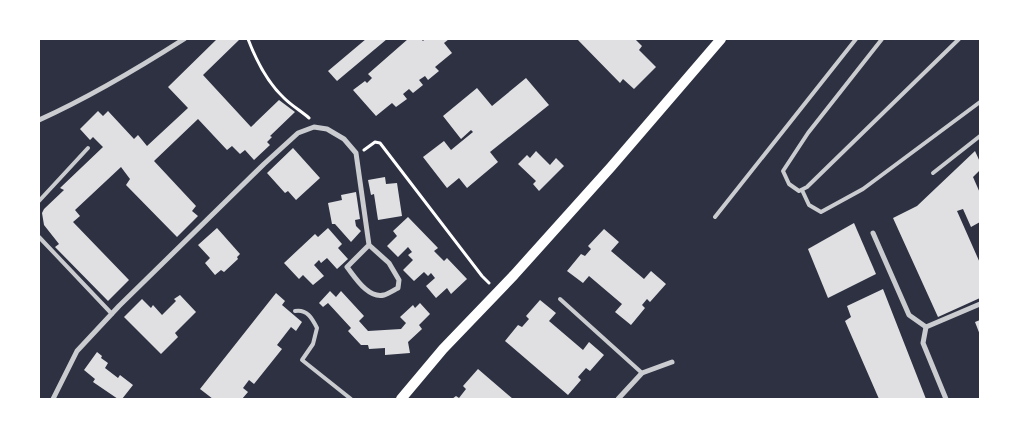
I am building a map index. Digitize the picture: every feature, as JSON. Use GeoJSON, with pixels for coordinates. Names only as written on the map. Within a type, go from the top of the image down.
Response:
{"type":"FeatureCollection","features":[{"type":"Feature","properties":{"kind":"main road"},"geometry":{"type":"LineString","coordinates":[[401,399],[443,349],[499,291],[611,167],[721,39]]}},
{"type":"Feature","properties":{"kind":"street"},"geometry":{"type":"LineString","coordinates":[[39,120],[84,99],[184,39]]}},
{"type":"Feature","properties":{"kind":"street"},"geometry":{"type":"LineString","coordinates":[[53,399],[78,351],[112,314],[298,133],[314,127],[327,129],[344,139],[356,153],[369,245],[389,263],[399,280],[398,288],[383,296],[372,294],[347,267],[369,245]]}},
{"type":"Feature","properties":{"kind":"street"},"geometry":{"type":"LineString","coordinates":[[873,233],[909,315],[926,327]]}},
{"type":"Feature","properties":{"kind":"street"},"geometry":{"type":"LineString","coordinates":[[926,327],[980,304]]}},
{"type":"Feature","properties":{"kind":"street"},"geometry":{"type":"LineString","coordinates":[[926,327],[923,344],[946,399]]}},
{"type":"Feature","properties":{"kind":"street"},"geometry":{"type":"LineString","coordinates":[[618,399],[642,373],[672,362]]}},
{"type":"Feature","properties":{"kind":"lane"},"geometry":{"type":"LineString","coordinates":[[715,217],[856,39]]}},
{"type":"Feature","properties":{"kind":"lane"},"geometry":{"type":"LineString","coordinates":[[882,39],[808,133],[783,171],[790,184],[799,191],[807,187],[960,39]]}},
{"type":"Feature","properties":{"kind":"lane"},"geometry":{"type":"LineString","coordinates":[[802,190],[809,205],[821,212],[862,189],[980,102]]}},
{"type":"Feature","properties":{"kind":"lane"},"geometry":{"type":"LineString","coordinates":[[933,173],[980,136]]}},
{"type":"Feature","properties":{"kind":"lane"},"geometry":{"type":"LineString","coordinates":[[39,201],[88,148]]}},
{"type":"Feature","properties":{"kind":"lane"},"geometry":{"type":"LineString","coordinates":[[39,237],[112,314]]}},
{"type":"Feature","properties":{"kind":"lane"},"geometry":{"type":"LineString","coordinates":[[560,299],[642,373]]}},
{"type":"Feature","properties":{"kind":"lane"},"geometry":{"type":"LineString","coordinates":[[295,311],[300,310],[309,314],[317,328],[313,344],[302,360],[351,399]]}},
{"type":"Feature","properties":{"kind":"path"},"geometry":{"type":"LineString","coordinates":[[248,39],[255,56],[275,88],[285,99],[310,119],[314,127]]}},
{"type":"Feature","properties":{"kind":"path"},"geometry":{"type":"LineString","coordinates":[[375,142],[380,143],[482,276],[499,291]]}},
{"type":"Feature","properties":{"kind":"building"},"geometry":{"type":"Polygon","coordinates":[[[217,39],[240,39],[203,75],[251,127],[279,100],[295,112],[270,136],[272,137],[267,142],[270,145],[254,160],[245,150],[240,154],[232,146],[227,150],[198,119],[154,161],[196,206],[192,211],[198,216],[177,237],[126,185],[130,179],[121,167],[75,210],[80,216],[73,222],[129,280],[108,301],[55,247],[59,244],[44,225],[42,213],[64,190],[60,188],[103,147],[93,137],[90,140],[80,129],[98,111],[103,116],[108,111],[134,139],[138,135],[147,146],[188,108],[168,87],[217,39]]]}},
{"type":"Feature","properties":{"kind":"building"},"geometry":{"type":"Polygon","coordinates":[[[366,39],[387,39],[337,81],[328,71],[366,39]]]}},
{"type":"Feature","properties":{"kind":"building"},"geometry":{"type":"Polygon","coordinates":[[[408,39],[421,39],[423,41],[425,39],[449,39],[444,43],[452,53],[435,67],[439,71],[428,80],[425,76],[419,80],[423,85],[413,93],[409,89],[403,94],[407,99],[396,107],[392,103],[376,116],[353,90],[365,81],[367,83],[372,78],[368,74],[408,39]]]}},
{"type":"Feature","properties":{"kind":"building"},"geometry":{"type":"Polygon","coordinates":[[[577,39],[635,39],[642,46],[639,50],[656,67],[634,89],[623,79],[620,83],[577,39]]]}},
{"type":"Feature","properties":{"kind":"building"},"geometry":{"type":"Polygon","coordinates":[[[526,78],[549,105],[490,152],[498,162],[467,188],[459,178],[447,188],[423,157],[444,141],[451,150],[473,132],[471,130],[461,139],[443,116],[477,88],[492,106],[526,78]]]}},
{"type":"Feature","properties":{"kind":"building"},"geometry":{"type":"Polygon","coordinates":[[[293,148],[320,178],[296,200],[288,191],[285,193],[267,173],[293,148]]]}},
{"type":"Feature","properties":{"kind":"building"},"geometry":{"type":"Polygon","coordinates":[[[536,151],[550,165],[556,158],[564,166],[539,191],[533,184],[536,181],[518,164],[527,155],[530,158],[536,151]]]}},
{"type":"Feature","properties":{"kind":"building"},"geometry":{"type":"Polygon","coordinates":[[[975,151],[980,162],[980,170],[973,177],[980,193],[980,222],[971,227],[963,209],[957,211],[980,263],[980,298],[938,317],[893,218],[917,206],[975,151]]]}},
{"type":"Feature","properties":{"kind":"building"},"geometry":{"type":"Polygon","coordinates":[[[385,177],[386,184],[397,183],[402,216],[378,220],[374,194],[371,195],[368,180],[385,177]]]}},
{"type":"Feature","properties":{"kind":"building"},"geometry":{"type":"Polygon","coordinates":[[[356,192],[360,219],[355,220],[356,226],[361,231],[351,242],[335,224],[332,224],[328,203],[342,200],[341,195],[356,192]]]}},
{"type":"Feature","properties":{"kind":"building"},"geometry":{"type":"Polygon","coordinates":[[[408,217],[438,248],[434,251],[444,261],[447,258],[467,279],[451,294],[447,288],[436,298],[426,286],[435,278],[431,273],[428,276],[424,272],[414,281],[403,270],[413,260],[408,255],[412,252],[408,247],[398,257],[387,246],[397,236],[393,231],[408,217]]]}},
{"type":"Feature","properties":{"kind":"building"},"geometry":{"type":"Polygon","coordinates":[[[854,223],[876,274],[828,298],[808,249],[854,223]]]}},
{"type":"Feature","properties":{"kind":"building"},"geometry":{"type":"Polygon","coordinates":[[[217,228],[240,254],[237,257],[238,259],[224,272],[221,270],[215,275],[205,263],[210,258],[198,245],[217,228]]]}},
{"type":"Feature","properties":{"kind":"building"},"geometry":{"type":"Polygon","coordinates":[[[328,228],[342,244],[338,248],[348,259],[337,269],[327,258],[321,263],[319,260],[314,265],[324,276],[313,285],[303,275],[299,279],[284,263],[315,234],[318,237],[328,228]]]}},
{"type":"Feature","properties":{"kind":"building"},"geometry":{"type":"Polygon","coordinates":[[[604,229],[619,242],[611,251],[644,279],[651,271],[666,284],[650,302],[647,299],[642,305],[645,308],[631,325],[615,312],[622,304],[589,276],[583,283],[567,271],[581,254],[585,256],[591,249],[588,246],[604,229]]]}},
{"type":"Feature","properties":{"kind":"building"},"geometry":{"type":"Polygon","coordinates":[[[883,289],[926,399],[879,399],[845,321],[851,317],[847,306],[883,289]]]}},
{"type":"Feature","properties":{"kind":"building"},"geometry":{"type":"Polygon","coordinates":[[[330,291],[336,297],[341,291],[364,316],[359,321],[368,331],[401,329],[406,323],[400,317],[413,305],[415,308],[420,303],[430,314],[419,325],[422,329],[408,342],[410,353],[385,355],[385,348],[369,349],[368,345],[361,345],[348,331],[351,328],[328,303],[323,307],[319,303],[330,291]]]}},
{"type":"Feature","properties":{"kind":"building"},"geometry":{"type":"Polygon","coordinates":[[[276,293],[285,301],[282,305],[302,322],[296,331],[291,327],[277,345],[282,349],[254,384],[249,380],[243,388],[248,392],[242,399],[213,399],[200,389],[276,293]]]}},
{"type":"Feature","properties":{"kind":"building"},"geometry":{"type":"Polygon","coordinates":[[[180,295],[196,312],[175,333],[178,337],[161,354],[124,317],[142,299],[151,308],[153,305],[162,315],[176,301],[174,299],[180,295]]]}},
{"type":"Feature","properties":{"kind":"building"},"geometry":{"type":"Polygon","coordinates":[[[540,300],[556,313],[549,321],[583,350],[589,342],[604,355],[590,371],[586,368],[578,377],[581,380],[568,395],[505,341],[518,325],[522,327],[529,319],[526,316],[540,300]]]}},
{"type":"Feature","properties":{"kind":"building"},"geometry":{"type":"Polygon","coordinates":[[[980,320],[980,335],[975,322],[980,320]]]}},
{"type":"Feature","properties":{"kind":"building"},"geometry":{"type":"Polygon","coordinates":[[[97,352],[108,363],[105,368],[118,378],[120,375],[133,385],[122,399],[118,399],[93,382],[95,379],[84,370],[97,352]]]}},
{"type":"Feature","properties":{"kind":"building"},"geometry":{"type":"Polygon","coordinates":[[[478,369],[513,399],[452,399],[456,396],[459,398],[466,389],[463,386],[478,369]]]}}]}
